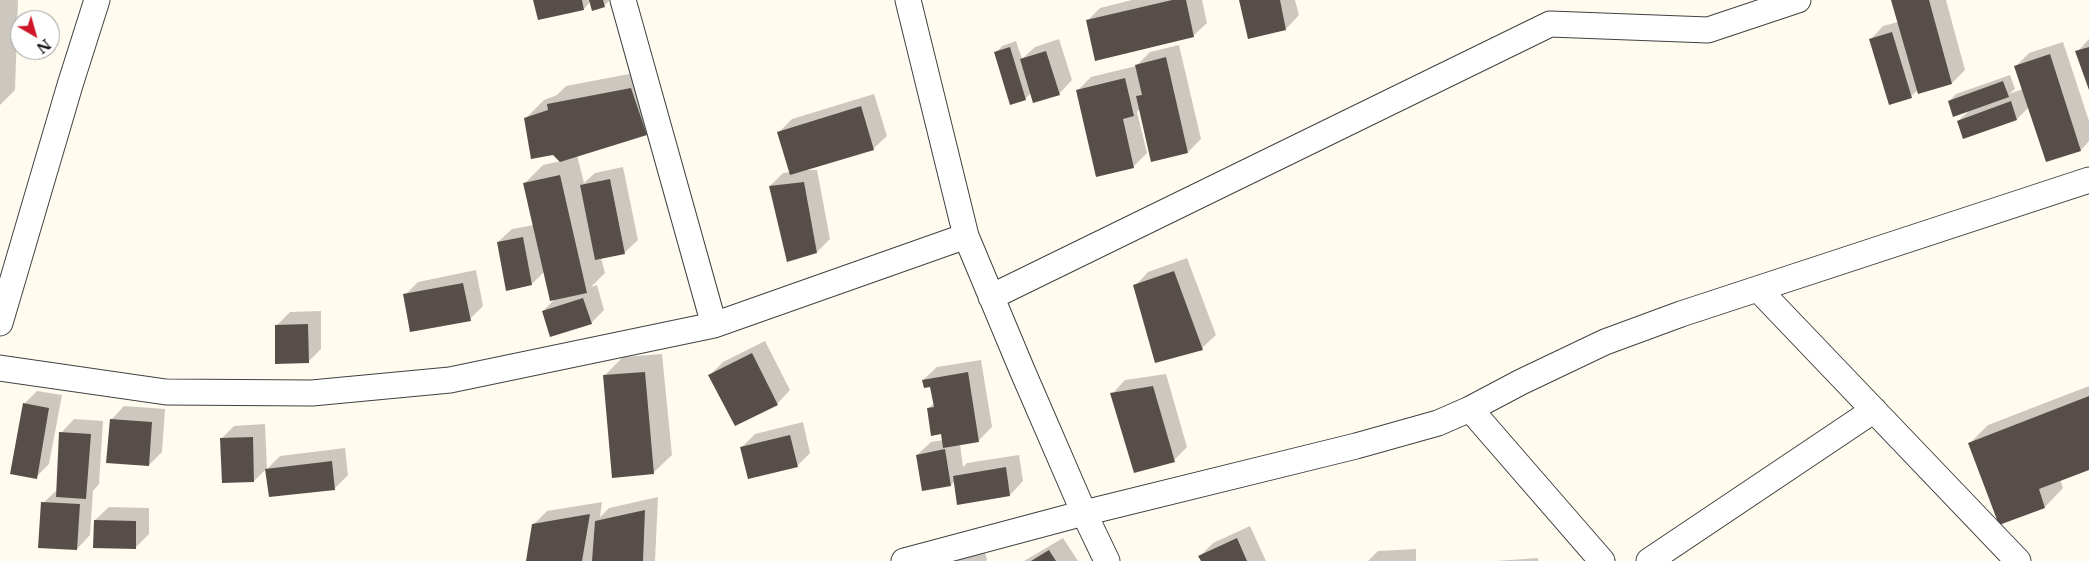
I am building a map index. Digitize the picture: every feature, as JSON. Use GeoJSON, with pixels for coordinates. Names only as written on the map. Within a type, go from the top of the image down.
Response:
{"type":"FeatureCollection","features":[{"type":"Feature","properties":{"kind":"street"},"geometry":{"type":"LineString","coordinates":[[0,323],[97,0]]}},
{"type":"Feature","properties":{"kind":"street"},"geometry":{"type":"LineString","coordinates":[[623,0],[714,325]]}},
{"type":"Feature","properties":{"kind":"street"},"geometry":{"type":"LineString","coordinates":[[908,0],[966,236],[1084,513],[1107,561]]}},
{"type":"Feature","properties":{"kind":"street"},"geometry":{"type":"LineString","coordinates":[[991,297],[1550,24],[1708,30],[1798,0]]}},
{"type":"Feature","properties":{"kind":"street"},"geometry":{"type":"LineString","coordinates":[[904,561],[1084,513],[1356,446],[1438,423],[1605,342],[1681,314],[2089,180]]}},
{"type":"Feature","properties":{"kind":"street"},"geometry":{"type":"LineString","coordinates":[[0,368],[166,392],[312,393],[450,380],[714,325],[966,236]]}},
{"type":"Feature","properties":{"kind":"street"},"geometry":{"type":"LineString","coordinates":[[1758,289],[2018,561]]}},
{"type":"Feature","properties":{"kind":"street"},"geometry":{"type":"LineString","coordinates":[[1470,409],[1602,561]]}},
{"type":"Feature","properties":{"kind":"street"},"geometry":{"type":"LineString","coordinates":[[1649,561],[1874,410]]}},
{"type":"Feature","properties":{"kind":"building"},"geometry":{"type":"Polygon","coordinates":[[[533,0],[582,0],[584,10],[538,20],[533,0]]]}},
{"type":"Feature","properties":{"kind":"building"},"geometry":{"type":"Polygon","coordinates":[[[589,0],[603,0],[605,7],[592,11],[589,0]]]}},
{"type":"Feature","properties":{"kind":"building"},"geometry":{"type":"Polygon","coordinates":[[[1172,0],[1186,0],[1194,37],[1095,61],[1086,20],[1172,0]]]}},
{"type":"Feature","properties":{"kind":"building"},"geometry":{"type":"Polygon","coordinates":[[[1239,0],[1280,0],[1286,30],[1248,39],[1239,0]]]}},
{"type":"Feature","properties":{"kind":"building"},"geometry":{"type":"Polygon","coordinates":[[[1891,0],[1929,0],[1952,84],[1918,94],[1891,0]]]}},
{"type":"Feature","properties":{"kind":"building"},"geometry":{"type":"Polygon","coordinates":[[[1892,32],[1912,98],[1889,105],[1869,39],[1892,32]]]}},
{"type":"Feature","properties":{"kind":"building"},"geometry":{"type":"Polygon","coordinates":[[[1010,47],[1026,100],[1010,105],[994,52],[1010,47]]]}},
{"type":"Feature","properties":{"kind":"building"},"geometry":{"type":"Polygon","coordinates":[[[2089,47],[2089,90],[2075,51],[2089,47]]]}},
{"type":"Feature","properties":{"kind":"building"},"geometry":{"type":"Polygon","coordinates":[[[1046,51],[1060,95],[1033,103],[1020,59],[1046,51]]]}},
{"type":"Feature","properties":{"kind":"building"},"geometry":{"type":"Polygon","coordinates":[[[2050,54],[2081,151],[2046,162],[2014,66],[2050,54]]]}},
{"type":"Feature","properties":{"kind":"building"},"geometry":{"type":"Polygon","coordinates":[[[1166,57],[1188,153],[1151,162],[1136,96],[1142,95],[1135,65],[1166,57]]]}},
{"type":"Feature","properties":{"kind":"building"},"geometry":{"type":"Polygon","coordinates":[[[1125,78],[1134,116],[1123,119],[1134,168],[1096,177],[1076,90],[1125,78]]]}},
{"type":"Feature","properties":{"kind":"building"},"geometry":{"type":"Polygon","coordinates":[[[2003,81],[2009,97],[1953,117],[1948,101],[2003,81]]]}},
{"type":"Feature","properties":{"kind":"building"},"geometry":{"type":"Polygon","coordinates":[[[631,88],[647,135],[560,162],[553,155],[531,159],[524,118],[548,110],[547,104],[631,88]]]}},
{"type":"Feature","properties":{"kind":"building"},"geometry":{"type":"Polygon","coordinates":[[[2011,101],[2017,120],[1963,139],[1957,121],[2011,101]]]}},
{"type":"Feature","properties":{"kind":"building"},"geometry":{"type":"Polygon","coordinates":[[[861,106],[874,150],[790,175],[777,132],[861,106]]]}},
{"type":"Feature","properties":{"kind":"building"},"geometry":{"type":"Polygon","coordinates":[[[560,175],[587,293],[550,301],[523,183],[560,175]]]}},
{"type":"Feature","properties":{"kind":"building"},"geometry":{"type":"Polygon","coordinates":[[[610,179],[625,254],[595,260],[580,185],[610,179]]]}},
{"type":"Feature","properties":{"kind":"building"},"geometry":{"type":"Polygon","coordinates":[[[804,182],[817,253],[787,262],[769,186],[804,182]]]}},
{"type":"Feature","properties":{"kind":"building"},"geometry":{"type":"Polygon","coordinates":[[[523,237],[532,285],[506,291],[497,242],[523,237]]]}},
{"type":"Feature","properties":{"kind":"building"},"geometry":{"type":"Polygon","coordinates":[[[1174,271],[1203,350],[1155,363],[1133,285],[1174,271]]]}},
{"type":"Feature","properties":{"kind":"building"},"geometry":{"type":"Polygon","coordinates":[[[463,283],[471,321],[410,332],[403,294],[463,283]]]}},
{"type":"Feature","properties":{"kind":"building"},"geometry":{"type":"Polygon","coordinates":[[[583,298],[592,324],[550,337],[542,311],[583,298]]]}},
{"type":"Feature","properties":{"kind":"building"},"geometry":{"type":"Polygon","coordinates":[[[308,324],[309,363],[275,364],[275,325],[308,324]]]}},
{"type":"Feature","properties":{"kind":"building"},"geometry":{"type":"Polygon","coordinates":[[[752,353],[778,405],[735,426],[708,375],[752,353]]]}},
{"type":"Feature","properties":{"kind":"building"},"geometry":{"type":"Polygon","coordinates":[[[645,372],[654,474],[612,478],[603,375],[645,372]]]}},
{"type":"Feature","properties":{"kind":"building"},"geometry":{"type":"Polygon","coordinates":[[[968,372],[979,442],[943,448],[941,434],[931,436],[927,408],[934,407],[930,387],[924,388],[922,380],[968,372]]]}},
{"type":"Feature","properties":{"kind":"building"},"geometry":{"type":"Polygon","coordinates":[[[1153,386],[1175,462],[1134,473],[1110,393],[1153,386]]]}},
{"type":"Feature","properties":{"kind":"building"},"geometry":{"type":"Polygon","coordinates":[[[2089,396],[2089,470],[2039,489],[2045,508],[1999,525],[1968,443],[2089,396]]]}},
{"type":"Feature","properties":{"kind":"building"},"geometry":{"type":"Polygon","coordinates":[[[23,403],[49,408],[37,479],[10,474],[23,403]]]}},
{"type":"Feature","properties":{"kind":"building"},"geometry":{"type":"Polygon","coordinates":[[[110,419],[152,422],[149,466],[106,463],[110,419]]]}},
{"type":"Feature","properties":{"kind":"building"},"geometry":{"type":"Polygon","coordinates":[[[59,432],[91,434],[86,499],[56,497],[59,432]]]}},
{"type":"Feature","properties":{"kind":"building"},"geometry":{"type":"Polygon","coordinates":[[[790,435],[798,467],[748,479],[740,447],[790,435]]]}},
{"type":"Feature","properties":{"kind":"building"},"geometry":{"type":"Polygon","coordinates":[[[253,437],[254,482],[222,483],[220,438],[253,437]]]}},
{"type":"Feature","properties":{"kind":"building"},"geometry":{"type":"Polygon","coordinates":[[[945,449],[951,486],[922,491],[916,455],[945,449]]]}},
{"type":"Feature","properties":{"kind":"building"},"geometry":{"type":"Polygon","coordinates":[[[332,461],[335,490],[269,497],[265,469],[332,461]]]}},
{"type":"Feature","properties":{"kind":"building"},"geometry":{"type":"Polygon","coordinates":[[[1006,467],[1010,496],[957,505],[953,476],[1006,467]]]}},
{"type":"Feature","properties":{"kind":"building"},"geometry":{"type":"Polygon","coordinates":[[[41,502],[80,504],[77,550],[38,548],[41,502]]]}},
{"type":"Feature","properties":{"kind":"building"},"geometry":{"type":"Polygon","coordinates":[[[645,510],[643,561],[592,561],[595,521],[645,510]]]}},
{"type":"Feature","properties":{"kind":"building"},"geometry":{"type":"Polygon","coordinates":[[[590,514],[582,561],[526,561],[532,524],[590,514]]]}},
{"type":"Feature","properties":{"kind":"building"},"geometry":{"type":"Polygon","coordinates":[[[94,520],[136,521],[136,549],[93,548],[94,520]]]}},
{"type":"Feature","properties":{"kind":"building"},"geometry":{"type":"Polygon","coordinates":[[[1237,538],[1247,561],[1201,561],[1198,556],[1237,538]]]}},
{"type":"Feature","properties":{"kind":"building"},"geometry":{"type":"Polygon","coordinates":[[[1049,550],[1056,561],[1031,561],[1049,550]]]}}]}
